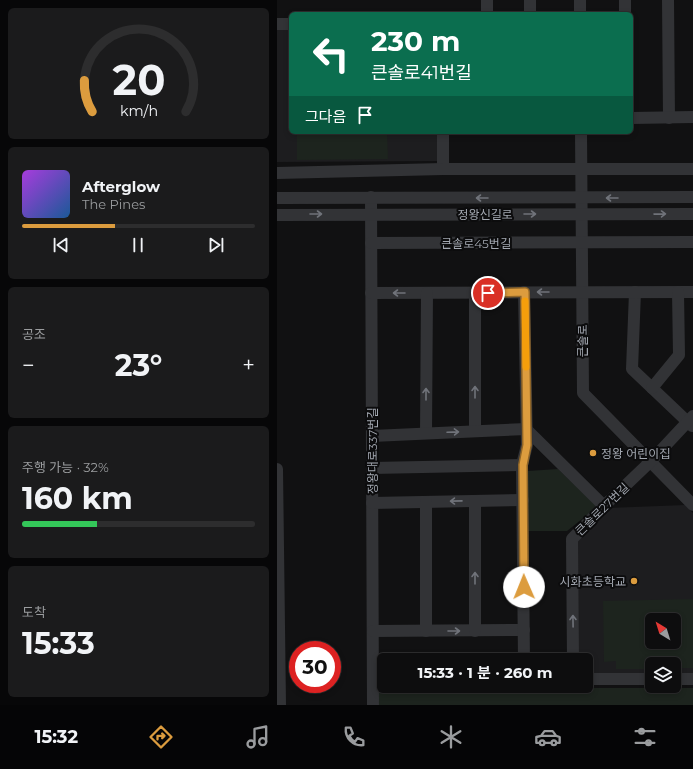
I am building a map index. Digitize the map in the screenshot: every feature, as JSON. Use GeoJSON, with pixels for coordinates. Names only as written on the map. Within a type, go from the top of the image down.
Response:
{"type":"FeatureCollection","features":[{"type":"Feature","properties":{"kind":"street"},"geometry":{"type":"LineString","coordinates":[[487,0],[487,12]]}},
{"type":"Feature","properties":{"kind":"street"},"geometry":{"type":"LineString","coordinates":[[530,0],[530,12]]}},
{"type":"Feature","properties":{"kind":"street"},"geometry":{"type":"LineString","coordinates":[[580,0],[580,12]]}},
{"type":"Feature","properties":{"kind":"street"},"geometry":{"type":"LineString","coordinates":[[625,0],[625,12]]}},
{"type":"Feature","properties":{"kind":"street"},"geometry":{"type":"LineString","coordinates":[[668,0],[669,118]]}},
{"type":"Feature","properties":{"kind":"street"},"geometry":{"type":"LineString","coordinates":[[277,24],[289,24]]}},
{"type":"Feature","properties":{"kind":"street"},"geometry":{"type":"LineString","coordinates":[[633,118],[693,118]]}},
{"type":"Feature","properties":{"kind":"street"},"geometry":{"type":"LineString","coordinates":[[443,134],[443,169]]}},
{"type":"Feature","properties":{"kind":"street","name":"큰솔로"},"geometry":{"type":"LineString","coordinates":[[581,134],[583,393],[650,462],[692,502]]}},
{"type":"Feature","properties":{"kind":"street"},"geometry":{"type":"LineString","coordinates":[[277,173],[443,169],[693,169]]}},
{"type":"Feature","properties":{"kind":"street","name":"정왕신길로"},"geometry":{"type":"LineString","coordinates":[[277,198],[693,198]]}},
{"type":"Feature","properties":{"kind":"street","name":"정왕대로337번길"},"geometry":{"type":"LineString","coordinates":[[371,198],[373,631],[377,664]]}},
{"type":"Feature","properties":{"kind":"street","name":"정왕신길로"},"geometry":{"type":"LineString","coordinates":[[277,215],[693,214]]}},
{"type":"Feature","properties":{"kind":"street","name":"큰솔로45번길"},"geometry":{"type":"LineString","coordinates":[[371,243],[693,242]]}},
{"type":"Feature","properties":{"kind":"street"},"geometry":{"type":"LineString","coordinates":[[525,292],[527,445],[523,465],[525,653]]}},
{"type":"Feature","properties":{"kind":"street"},"geometry":{"type":"LineString","coordinates":[[635,292],[632,368],[691,421]]}},
{"type":"Feature","properties":{"kind":"street"},"geometry":{"type":"LineString","coordinates":[[653,388],[679,355],[678,292]]}},
{"type":"Feature","properties":{"kind":"street"},"geometry":{"type":"LineString","coordinates":[[371,293],[693,292]]}},
{"type":"Feature","properties":{"kind":"street"},"geometry":{"type":"LineString","coordinates":[[426,433],[427,293]]}},
{"type":"Feature","properties":{"kind":"street"},"geometry":{"type":"LineString","coordinates":[[475,293],[475,431]]}},
{"type":"Feature","properties":{"kind":"street","name":"큰솔로27번길"},"geometry":{"type":"LineString","coordinates":[[573,653],[572,539],[691,421]]}},
{"type":"Feature","properties":{"kind":"street"},"geometry":{"type":"LineString","coordinates":[[372,436],[527,429],[604,506]]}},
{"type":"Feature","properties":{"kind":"street"},"geometry":{"type":"LineString","coordinates":[[372,468],[523,465]]}},
{"type":"Feature","properties":{"kind":"street"},"geometry":{"type":"LineString","coordinates":[[277,469],[280,705]]}},
{"type":"Feature","properties":{"kind":"street"},"geometry":{"type":"LineString","coordinates":[[372,502],[523,500]]}},
{"type":"Feature","properties":{"kind":"street"},"geometry":{"type":"LineString","coordinates":[[475,501],[475,631]]}},
{"type":"Feature","properties":{"kind":"street"},"geometry":{"type":"LineString","coordinates":[[426,502],[426,631]]}},
{"type":"Feature","properties":{"kind":"street"},"geometry":{"type":"LineString","coordinates":[[373,631],[524,630]]}},
{"type":"Feature","properties":{"kind":"street"},"geometry":{"type":"LineString","coordinates":[[593,679],[645,679]]}},
{"type":"Feature","properties":{"kind":"street"},"geometry":{"type":"LineString","coordinates":[[681,679],[693,679]]}},
{"type":"Feature","properties":{"kind":"street","name":"정왕대로337번길"},"geometry":{"type":"LineString","coordinates":[[373,705],[377,689]]}},
{"type":"Feature","properties":{"kind":"shaded area"},"geometry":{"type":"Polygon","coordinates":[[[277,30],[289,30],[289,134],[438,134],[438,161],[277,162],[277,30]]]}},
{"type":"Feature","properties":{"kind":"shaded area"},"geometry":{"type":"Polygon","coordinates":[[[297,134],[387,134],[388,159],[297,160],[297,134]]]}},
{"type":"Feature","properties":{"kind":"shaded area"},"geometry":{"type":"Polygon","coordinates":[[[558,469],[597,507],[567,531],[528,531],[528,471],[558,469]]]}},
{"type":"Feature","properties":{"kind":"shaded area","name":"시화초등학교"},"geometry":{"type":"Polygon","coordinates":[[[685,505],[693,513],[693,673],[681,673],[681,657],[645,657],[645,673],[593,675],[593,653],[577,653],[575,543],[608,508],[685,505]]]}},
{"type":"Feature","properties":{"kind":"shaded area"},"geometry":{"type":"Polygon","coordinates":[[[693,599],[693,668],[681,668],[681,657],[645,657],[645,669],[616,669],[616,661],[604,662],[603,601],[693,599]]]}},
{"type":"Feature","properties":{"kind":"shaded area"},"geometry":{"type":"Polygon","coordinates":[[[593,688],[645,688],[645,693],[681,693],[681,688],[693,688],[693,705],[378,705],[378,693],[593,693],[593,688]]]}},
{"type":"Feature","properties":{"kind":"slow traffic"},"geometry":{"type":"LineString","coordinates":[[525,301],[526,367]]}},
{"type":"Feature","properties":{"kind":"place","name":"정왕 어린이집"},"geometry":{"type":"Point","coordinates":[593,453]}},
{"type":"Feature","properties":{"kind":"place","name":"시화초등학교"},"geometry":{"type":"Point","coordinates":[634,581]}},
{"type":"Feature","properties":{"kind":"route"},"geometry":{"type":"LineString","coordinates":[[488,293],[525,292],[527,445],[523,465],[524,587]]}}]}
